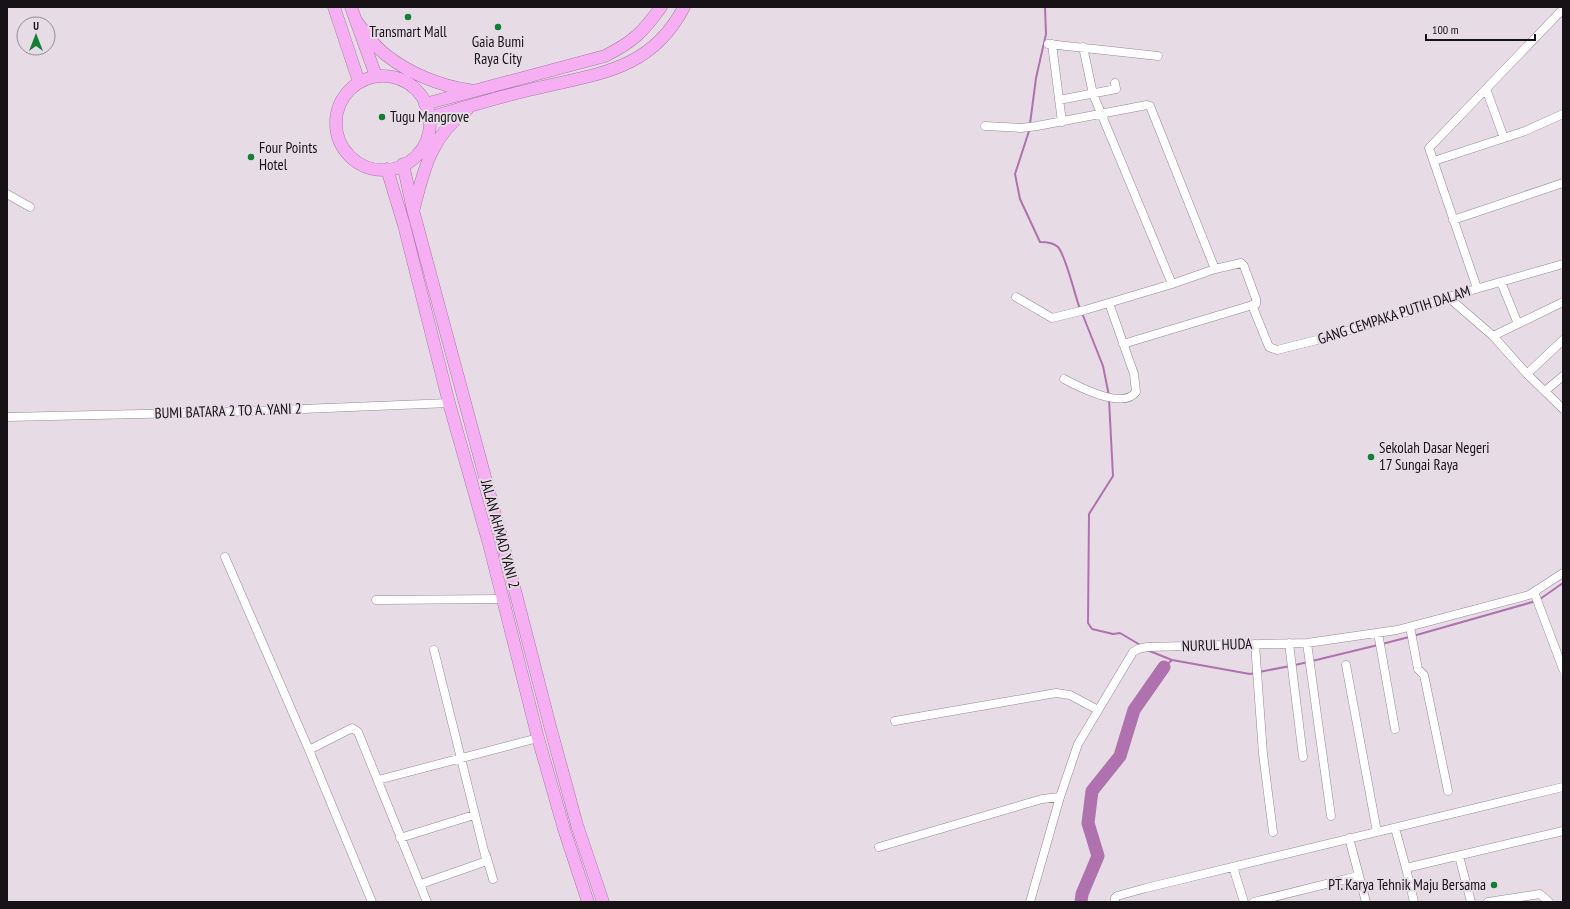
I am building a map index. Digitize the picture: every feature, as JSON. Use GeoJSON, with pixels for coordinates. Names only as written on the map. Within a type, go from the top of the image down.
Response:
{"type":"FeatureCollection","features":[{"type":"Feature","properties":{"kind":"highway"},"geometry":{"type":"LineString","coordinates":[[334,7],[359,82]]}},
{"type":"Feature","properties":{"kind":"highway"},"geometry":{"type":"LineString","coordinates":[[351,7],[376,76]]}},
{"type":"Feature","properties":{"kind":"highway"},"geometry":{"type":"LineString","coordinates":[[425,104],[605,56],[622,47],[644,30],[660,7]]}},
{"type":"Feature","properties":{"kind":"highway"},"geometry":{"type":"LineString","coordinates":[[429,118],[473,105],[614,70],[651,50],[679,17],[684,7]]}},
{"type":"Feature","properties":{"kind":"highway"},"geometry":{"type":"LineString","coordinates":[[357,22],[375,44],[393,60],[439,84],[471,91]]}},
{"type":"Feature","properties":{"kind":"highway"},"geometry":{"type":"LineString","coordinates":[[376,76],[398,78],[409,84],[418,92],[425,104],[429,118],[429,130],[426,142],[419,153],[403,164],[387,169],[364,166],[350,156],[340,142],[336,120],[338,108],[346,93],[359,82],[376,76]]}},
{"type":"Feature","properties":{"kind":"highway"},"geometry":{"type":"LineString","coordinates":[[413,210],[424,167],[434,149],[455,118],[473,105]]}},
{"type":"Feature","properties":{"kind":"highway","name":"JALAN AHMAD YANI 2"},"geometry":{"type":"LineString","coordinates":[[403,164],[413,210],[577,825],[603,902]]}},
{"type":"Feature","properties":{"kind":"highway","name":"JALAN AHMAD YANI 2"},"geometry":{"type":"LineString","coordinates":[[387,169],[404,225],[449,403],[503,599],[538,738],[564,829],[588,902]]}},
{"type":"Feature","properties":{"kind":"street"},"geometry":{"type":"LineString","coordinates":[[1477,288],[1429,148],[1563,9]]}},
{"type":"Feature","properties":{"kind":"street"},"geometry":{"type":"LineString","coordinates":[[1062,122],[1050,44],[1158,56]]}},
{"type":"Feature","properties":{"kind":"street"},"geometry":{"type":"LineString","coordinates":[[1083,48],[1093,94],[1172,284]]}},
{"type":"Feature","properties":{"kind":"street"},"geometry":{"type":"LineString","coordinates":[[1059,100],[1116,89],[1115,83]]}},
{"type":"Feature","properties":{"kind":"street"},"geometry":{"type":"LineString","coordinates":[[1486,89],[1504,138]]}},
{"type":"Feature","properties":{"kind":"street"},"geometry":{"type":"LineString","coordinates":[[985,126],[1030,127],[1102,115],[1147,105],[1150,106],[1215,269]]}},
{"type":"Feature","properties":{"kind":"street"},"geometry":{"type":"LineString","coordinates":[[1434,161],[1504,138],[1563,114]]}},
{"type":"Feature","properties":{"kind":"street"},"geometry":{"type":"LineString","coordinates":[[1453,220],[1563,183]]}},
{"type":"Feature","properties":{"kind":"street"},"geometry":{"type":"LineString","coordinates":[[7,194],[30,208]]}},
{"type":"Feature","properties":{"kind":"street"},"geometry":{"type":"LineString","coordinates":[[1016,297],[1052,318],[1109,303],[1215,269],[1241,263],[1244,266],[1256,299],[1256,304],[1123,344]]}},
{"type":"Feature","properties":{"kind":"street","name":"GANG CEMPAKA PUTIH DALAM"},"geometry":{"type":"LineString","coordinates":[[1252,305],[1270,347],[1277,350],[1317,340],[1393,317],[1477,288],[1563,264]]}},
{"type":"Feature","properties":{"kind":"street"},"geometry":{"type":"LineString","coordinates":[[1501,282],[1518,324]]}},
{"type":"Feature","properties":{"kind":"street"},"geometry":{"type":"LineString","coordinates":[[1448,297],[1493,336],[1527,374],[1563,409]]}},
{"type":"Feature","properties":{"kind":"street"},"geometry":{"type":"LineString","coordinates":[[1493,336],[1561,302]]}},
{"type":"Feature","properties":{"kind":"street"},"geometry":{"type":"LineString","coordinates":[[1064,379],[1110,398],[1131,397],[1136,392],[1134,374],[1109,303]]}},
{"type":"Feature","properties":{"kind":"street"},"geometry":{"type":"LineString","coordinates":[[1527,374],[1563,340]]}},
{"type":"Feature","properties":{"kind":"street"},"geometry":{"type":"LineString","coordinates":[[1545,391],[1563,376]]}},
{"type":"Feature","properties":{"kind":"street","name":"BUMI BATARA 2 TO A. YANI 2"},"geometry":{"type":"LineString","coordinates":[[7,417],[236,411],[449,403]]}},
{"type":"Feature","properties":{"kind":"street"},"geometry":{"type":"LineString","coordinates":[[225,556],[309,750],[372,902]]}},
{"type":"Feature","properties":{"kind":"street","name":"NURUL HUDA"},"geometry":{"type":"LineString","coordinates":[[1030,902],[1060,797],[1078,744],[1133,652],[1144,648],[1307,643],[1378,635],[1410,629],[1535,594],[1563,573]]}},
{"type":"Feature","properties":{"kind":"street"},"geometry":{"type":"LineString","coordinates":[[1535,594],[1563,669]]}},
{"type":"Feature","properties":{"kind":"street"},"geometry":{"type":"LineString","coordinates":[[376,600],[503,599]]}},
{"type":"Feature","properties":{"kind":"street"},"geometry":{"type":"LineString","coordinates":[[1410,629],[1418,670],[1424,676],[1448,791]]}},
{"type":"Feature","properties":{"kind":"street"},"geometry":{"type":"LineString","coordinates":[[1378,635],[1395,729]]}},
{"type":"Feature","properties":{"kind":"street"},"geometry":{"type":"LineString","coordinates":[[1289,643],[1304,757]]}},
{"type":"Feature","properties":{"kind":"street"},"geometry":{"type":"LineString","coordinates":[[1307,643],[1331,816]]}},
{"type":"Feature","properties":{"kind":"street"},"geometry":{"type":"LineString","coordinates":[[1255,644],[1256,678],[1263,754],[1273,832]]}},
{"type":"Feature","properties":{"kind":"street"},"geometry":{"type":"LineString","coordinates":[[434,650],[474,815],[493,879]]}},
{"type":"Feature","properties":{"kind":"street"},"geometry":{"type":"LineString","coordinates":[[1346,665],[1377,832]]}},
{"type":"Feature","properties":{"kind":"street"},"geometry":{"type":"LineString","coordinates":[[895,721],[1056,692],[1070,695],[1098,710]]}},
{"type":"Feature","properties":{"kind":"street"},"geometry":{"type":"LineString","coordinates":[[309,750],[352,728],[355,729],[378,780],[400,838],[421,884],[427,902]]}},
{"type":"Feature","properties":{"kind":"street"},"geometry":{"type":"LineString","coordinates":[[378,780],[538,738]]}},
{"type":"Feature","properties":{"kind":"street"},"geometry":{"type":"LineString","coordinates":[[1116,899],[1233,867],[1563,787]]}},
{"type":"Feature","properties":{"kind":"street"},"geometry":{"type":"LineString","coordinates":[[879,847],[1042,799],[1060,797]]}},
{"type":"Feature","properties":{"kind":"street"},"geometry":{"type":"LineString","coordinates":[[400,838],[474,815]]}},
{"type":"Feature","properties":{"kind":"street"},"geometry":{"type":"LineString","coordinates":[[1395,828],[1414,902]]}},
{"type":"Feature","properties":{"kind":"street"},"geometry":{"type":"LineString","coordinates":[[1406,868],[1563,831]]}},
{"type":"Feature","properties":{"kind":"street"},"geometry":{"type":"LineString","coordinates":[[1349,838],[1366,902]]}},
{"type":"Feature","properties":{"kind":"street"},"geometry":{"type":"LineString","coordinates":[[421,884],[484,862],[486,855]]}},
{"type":"Feature","properties":{"kind":"street"},"geometry":{"type":"LineString","coordinates":[[1459,856],[1471,902]]}},
{"type":"Feature","properties":{"kind":"street"},"geometry":{"type":"LineString","coordinates":[[1233,867],[1244,902]]}},
{"type":"Feature","properties":{"kind":"street"},"geometry":{"type":"LineString","coordinates":[[1254,902],[1358,876]]}},
{"type":"Feature","properties":{"kind":"street"},"geometry":{"type":"LineString","coordinates":[[1488,902],[1540,894],[1550,902]]}},
{"type":"Feature","properties":{"kind":"waterway"},"geometry":{"type":"LineString","coordinates":[[1030,124],[1036,78],[1046,34],[1045,7]]}},
{"type":"Feature","properties":{"kind":"waterway"},"geometry":{"type":"LineString","coordinates":[[1030,128],[1015,174],[1020,199],[1040,242],[1054,245],[1058,247],[1061,252],[1080,309]]}},
{"type":"Feature","properties":{"kind":"waterway"},"geometry":{"type":"LineString","coordinates":[[1082,313],[1103,366],[1109,396]]}},
{"type":"Feature","properties":{"kind":"waterway"},"geometry":{"type":"LineString","coordinates":[[1109,400],[1113,476],[1089,514],[1088,623],[1092,629],[1113,634],[1120,633],[1142,646]]}},
{"type":"Feature","properties":{"kind":"waterway"},"geometry":{"type":"LineString","coordinates":[[1540,599],[1563,583]]}},
{"type":"Feature","properties":{"kind":"waterway"},"geometry":{"type":"LineString","coordinates":[[1413,636],[1536,601]]}},
{"type":"Feature","properties":{"kind":"waterway"},"geometry":{"type":"LineString","coordinates":[[1382,644],[1409,637]]}},
{"type":"Feature","properties":{"kind":"waterway"},"geometry":{"type":"LineString","coordinates":[[1312,661],[1378,645]]}},
{"type":"Feature","properties":{"kind":"waterway"},"geometry":{"type":"LineString","coordinates":[[1147,650],[1172,660]]}},
{"type":"Feature","properties":{"kind":"waterway"},"geometry":{"type":"LineString","coordinates":[[1164,667],[1172,660],[1250,674],[1255,673]]}},
{"type":"Feature","properties":{"kind":"waterway"},"geometry":{"type":"LineString","coordinates":[[1295,665],[1308,662]]}},
{"type":"Feature","properties":{"kind":"waterway"},"geometry":{"type":"LineString","coordinates":[[1259,672],[1290,666]]}},
{"type":"Feature","properties":{"kind":"waterway"},"geometry":{"type":"LineString","coordinates":[[1081,902],[1082,894],[1098,856],[1088,823],[1092,791],[1120,756],[1134,710],[1164,667]]}},
{"type":"Feature","properties":{"kind":"place","name":"Transmart Mall"},"geometry":{"type":"Point","coordinates":[408,17]}},
{"type":"Feature","properties":{"kind":"place","name":"Gaia Bumi Raya City"},"geometry":{"type":"Point","coordinates":[498,27]}},
{"type":"Feature","properties":{"kind":"place","name":"Tugu Mangrove"},"geometry":{"type":"Point","coordinates":[382,117]}},
{"type":"Feature","properties":{"kind":"place","name":"Four Points Hotel"},"geometry":{"type":"Point","coordinates":[251,157]}},
{"type":"Feature","properties":{"kind":"place","name":"Sekolah Dasar Negeri 17 Sungai Raya"},"geometry":{"type":"Point","coordinates":[1371,457]}},
{"type":"Feature","properties":{"kind":"place","name":"PT. Karya Tehnik Maju Bersama"},"geometry":{"type":"Point","coordinates":[1494,885]}}]}
